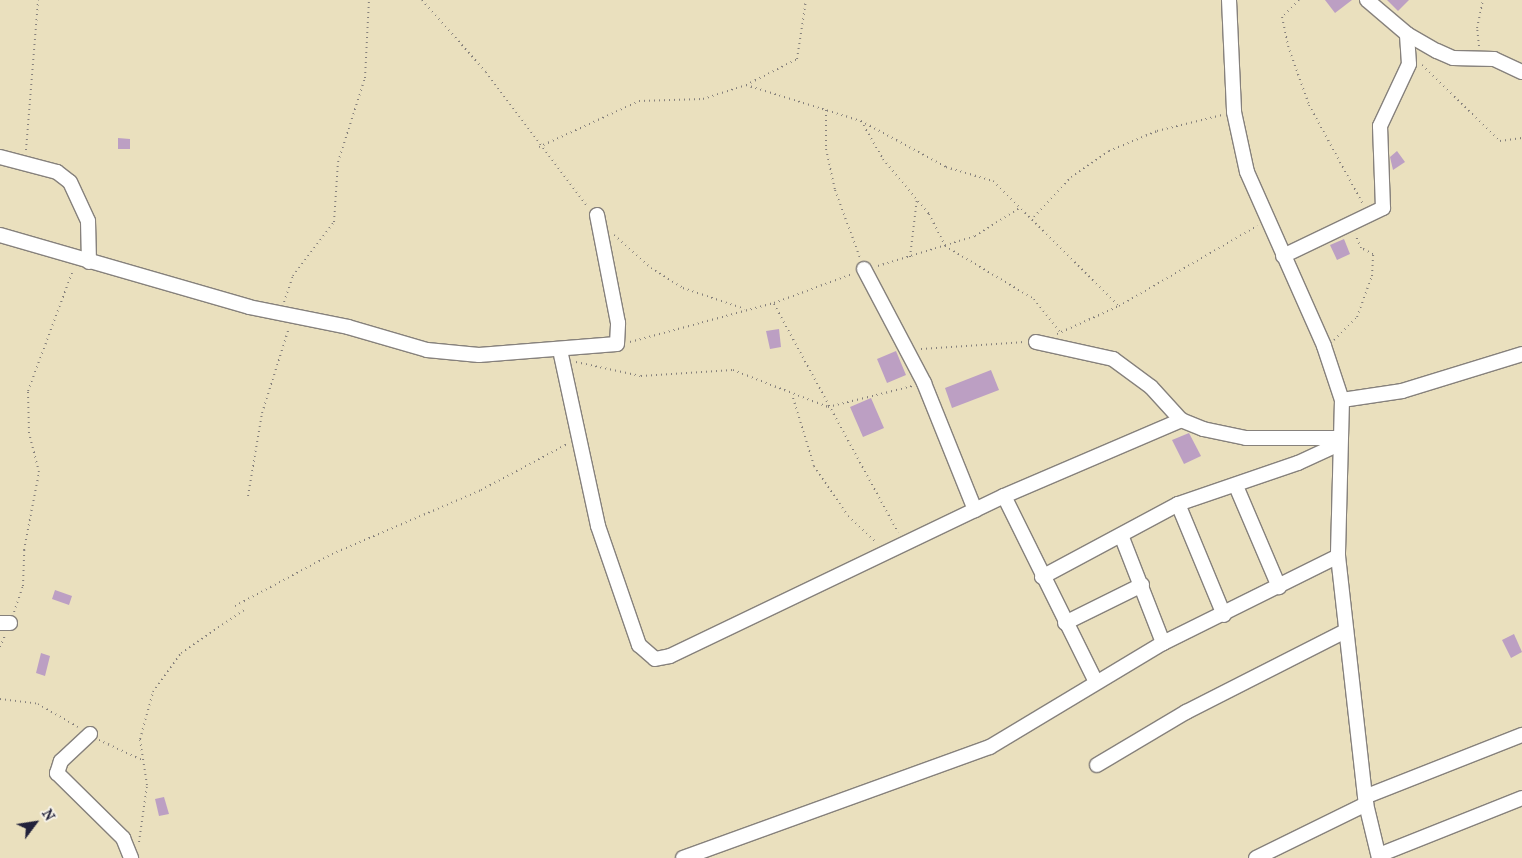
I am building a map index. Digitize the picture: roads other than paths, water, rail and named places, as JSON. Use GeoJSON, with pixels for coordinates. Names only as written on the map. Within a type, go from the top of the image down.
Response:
{"type":"FeatureCollection","features":[{"type":"Feature","properties":{"kind":"street"},"geometry":{"type":"LineString","coordinates":[[1229,0],[1234,112],[1247,172],[1266,221],[1324,346],[1342,400],[1339,441],[1338,556],[1366,800],[1379,857],[1522,798]]}},
{"type":"Feature","properties":{"kind":"street"},"geometry":{"type":"LineString","coordinates":[[1367,0],[1406,34],[1453,58],[1483,58],[1511,64],[1522,72]]}},
{"type":"Feature","properties":{"kind":"street"},"geometry":{"type":"LineString","coordinates":[[1283,256],[1355,225],[1383,208],[1380,126],[1411,55],[1406,34]]}},
{"type":"Feature","properties":{"kind":"street"},"geometry":{"type":"LineString","coordinates":[[0,157],[25,161],[57,172],[78,194],[88,221],[84,261]]}},
{"type":"Feature","properties":{"kind":"street"},"geometry":{"type":"LineString","coordinates":[[0,235],[84,261],[450,355],[561,354],[618,344],[618,323],[597,215]]}},
{"type":"Feature","properties":{"kind":"street"},"geometry":{"type":"LineString","coordinates":[[864,269],[909,351],[924,383],[975,510]]}},
{"type":"Feature","properties":{"kind":"street"},"geometry":{"type":"LineString","coordinates":[[1036,342],[1114,358],[1151,387],[1181,420],[1246,438],[1339,441]]}},
{"type":"Feature","properties":{"kind":"street"},"geometry":{"type":"LineString","coordinates":[[561,354],[577,438],[613,574],[639,645],[655,659],[670,656],[885,550],[1004,496],[1181,420]]}},
{"type":"Feature","properties":{"kind":"street"},"geometry":{"type":"LineString","coordinates":[[1342,400],[1402,391],[1522,354]]}},
{"type":"Feature","properties":{"kind":"street"},"geometry":{"type":"LineString","coordinates":[[1042,577],[1178,504],[1236,486],[1339,441]]}},
{"type":"Feature","properties":{"kind":"street"},"geometry":{"type":"LineString","coordinates":[[1236,486],[1279,587]]}},
{"type":"Feature","properties":{"kind":"street"},"geometry":{"type":"LineString","coordinates":[[1004,496],[1042,577],[1096,682]]}},
{"type":"Feature","properties":{"kind":"street"},"geometry":{"type":"LineString","coordinates":[[1178,504],[1224,615]]}},
{"type":"Feature","properties":{"kind":"street"},"geometry":{"type":"LineString","coordinates":[[1121,535],[1164,643]]}},
{"type":"Feature","properties":{"kind":"street"},"geometry":{"type":"LineString","coordinates":[[683,858],[990,747],[1164,643],[1224,615],[1338,556]]}},
{"type":"Feature","properties":{"kind":"street"},"geometry":{"type":"LineString","coordinates":[[1065,623],[1142,585]]}},
{"type":"Feature","properties":{"kind":"street"},"geometry":{"type":"LineString","coordinates":[[1097,766],[1186,712],[1346,631]]}},
{"type":"Feature","properties":{"kind":"street"},"geometry":{"type":"LineString","coordinates":[[90,734],[61,762],[57,773],[124,838],[133,854]]}},
{"type":"Feature","properties":{"kind":"street"},"geometry":{"type":"LineString","coordinates":[[1256,858],[1366,800],[1522,735]]}}]}
